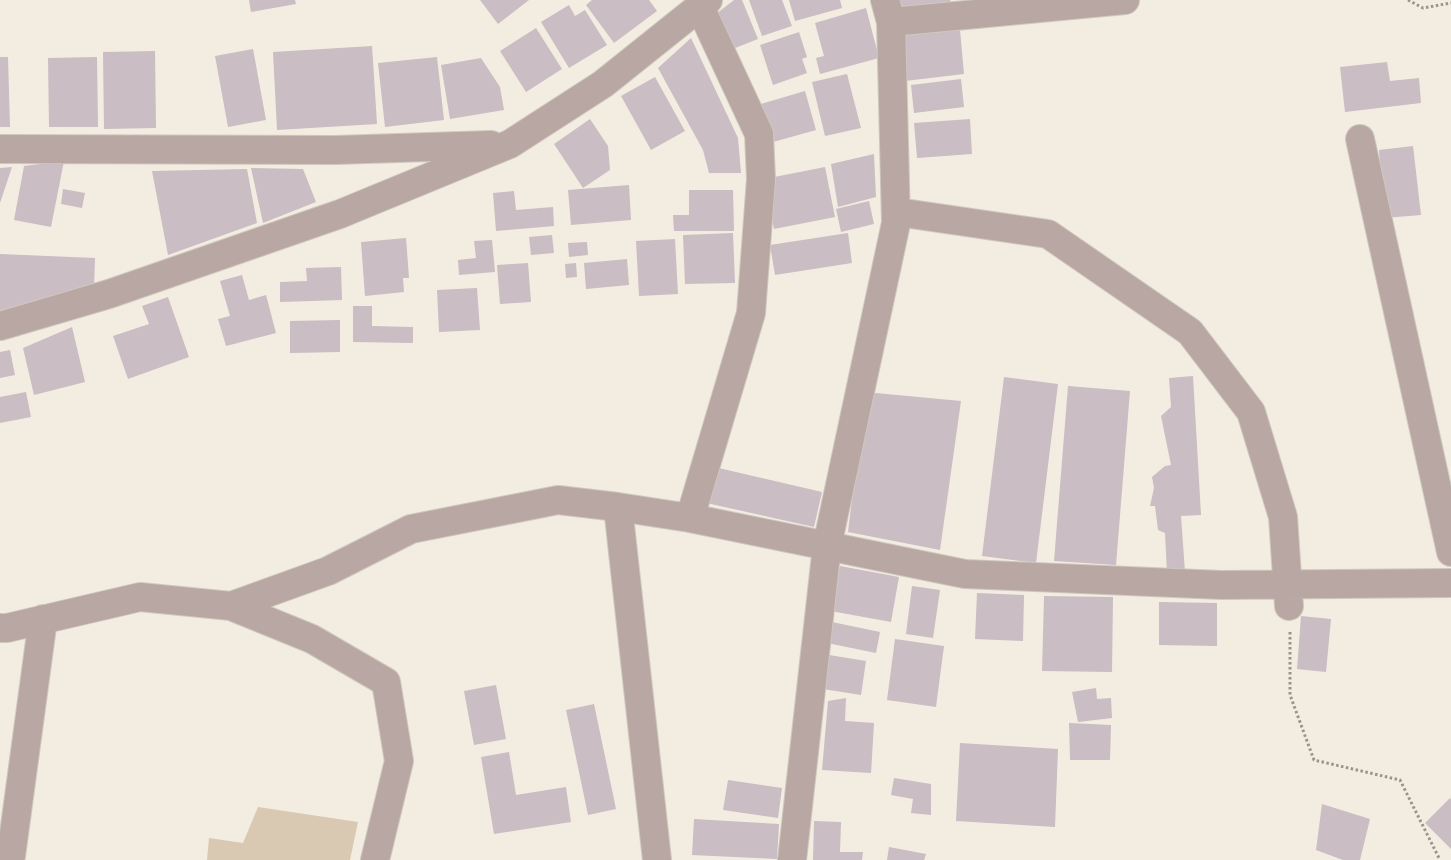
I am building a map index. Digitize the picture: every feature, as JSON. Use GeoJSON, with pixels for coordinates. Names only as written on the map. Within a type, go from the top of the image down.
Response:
{"type":"FeatureCollection","features":[{"type":"Feature","properties":{"kind":"street"},"geometry":{"type":"LineString","coordinates":[[792,860],[827,546],[896,223],[888,11],[1125,0]]}},
{"type":"Feature","properties":{"kind":"street"},"geometry":{"type":"LineString","coordinates":[[0,326],[109,294],[340,214],[510,144],[603,84],[704,4],[759,134],[761,179],[751,313],[690,518]]}},
{"type":"Feature","properties":{"kind":"street"},"geometry":{"type":"LineString","coordinates":[[1360,139],[1451,552]]}},
{"type":"Feature","properties":{"kind":"street"},"geometry":{"type":"LineString","coordinates":[[0,149],[336,150],[510,144]]}},
{"type":"Feature","properties":{"kind":"street"},"geometry":{"type":"LineString","coordinates":[[897,212],[1048,234],[1190,332],[1252,412],[1283,518],[1289,595]]}},
{"type":"Feature","properties":{"kind":"street"},"geometry":{"type":"LineString","coordinates":[[231,606],[328,571],[411,529],[558,500],[690,518],[965,574],[1221,585],[1289,595],[1451,583]]}},
{"type":"Feature","properties":{"kind":"street"},"geometry":{"type":"LineString","coordinates":[[618,507],[658,860]]}},
{"type":"Feature","properties":{"kind":"street"},"geometry":{"type":"LineString","coordinates":[[0,628],[7,628],[140,597],[231,606],[312,638],[386,682],[400,761],[374,860]]}},
{"type":"Feature","properties":{"kind":"street"},"geometry":{"type":"LineString","coordinates":[[9,860],[43,619]]}},
{"type":"Feature","properties":{"kind":"path"},"geometry":{"type":"LineString","coordinates":[[1408,0],[1423,8],[1451,3]]}},
{"type":"Feature","properties":{"kind":"path"},"geometry":{"type":"LineString","coordinates":[[1289,595],[1290,695],[1314,760],[1400,780],[1440,860]]}},
{"type":"Feature","properties":{"kind":"shaded area"},"geometry":{"type":"Polygon","coordinates":[[[258,807],[358,822],[350,860],[207,860],[209,838],[243,843],[258,807]]]}},
{"type":"Feature","properties":{"kind":"building"},"geometry":{"type":"Polygon","coordinates":[[[249,0],[295,0],[296,4],[251,12],[249,0]]]}},
{"type":"Feature","properties":{"kind":"building"},"geometry":{"type":"Polygon","coordinates":[[[480,0],[529,0],[498,24],[480,0]]]}},
{"type":"Feature","properties":{"kind":"building"},"geometry":{"type":"Polygon","coordinates":[[[592,0],[649,0],[657,11],[614,43],[586,5],[592,0]]]}},
{"type":"Feature","properties":{"kind":"building"},"geometry":{"type":"Polygon","coordinates":[[[734,0],[742,0],[758,39],[730,50],[716,14],[734,0]]]}},
{"type":"Feature","properties":{"kind":"building"},"geometry":{"type":"Polygon","coordinates":[[[749,0],[782,0],[792,26],[762,36],[749,0]]]}},
{"type":"Feature","properties":{"kind":"building"},"geometry":{"type":"Polygon","coordinates":[[[789,0],[840,0],[842,8],[795,21],[789,0]]]}},
{"type":"Feature","properties":{"kind":"building"},"geometry":{"type":"Polygon","coordinates":[[[891,0],[950,0],[951,2],[894,15],[891,0]]]}},
{"type":"Feature","properties":{"kind":"building"},"geometry":{"type":"Polygon","coordinates":[[[569,5],[575,16],[585,10],[607,45],[569,68],[541,22],[569,5]]]}},
{"type":"Feature","properties":{"kind":"building"},"geometry":{"type":"Polygon","coordinates":[[[866,8],[879,58],[820,74],[816,58],[824,56],[815,23],[866,8]]]}},
{"type":"Feature","properties":{"kind":"building"},"geometry":{"type":"Polygon","coordinates":[[[536,28],[562,69],[526,92],[500,51],[536,28]]]}},
{"type":"Feature","properties":{"kind":"building"},"geometry":{"type":"Polygon","coordinates":[[[960,30],[964,74],[905,81],[900,36],[960,30]]]}},
{"type":"Feature","properties":{"kind":"building"},"geometry":{"type":"Polygon","coordinates":[[[799,32],[807,57],[802,59],[807,73],[773,85],[760,45],[799,32]]]}},
{"type":"Feature","properties":{"kind":"building"},"geometry":{"type":"Polygon","coordinates":[[[691,38],[738,138],[741,173],[709,173],[703,150],[658,68],[691,38]]]}},
{"type":"Feature","properties":{"kind":"building"},"geometry":{"type":"Polygon","coordinates":[[[372,46],[377,124],[277,130],[273,52],[372,46]]]}},
{"type":"Feature","properties":{"kind":"building"},"geometry":{"type":"Polygon","coordinates":[[[253,49],[266,120],[228,127],[215,56],[253,49]]]}},
{"type":"Feature","properties":{"kind":"building"},"geometry":{"type":"Polygon","coordinates":[[[155,51],[156,128],[104,129],[103,52],[155,51]]]}},
{"type":"Feature","properties":{"kind":"building"},"geometry":{"type":"Polygon","coordinates":[[[0,57],[8,57],[10,127],[0,127],[0,57]]]}},
{"type":"Feature","properties":{"kind":"building"},"geometry":{"type":"Polygon","coordinates":[[[97,57],[98,127],[49,127],[48,58],[97,57]]]}},
{"type":"Feature","properties":{"kind":"building"},"geometry":{"type":"Polygon","coordinates":[[[437,57],[444,120],[385,127],[378,63],[437,57]]]}},
{"type":"Feature","properties":{"kind":"building"},"geometry":{"type":"Polygon","coordinates":[[[481,58],[500,87],[504,110],[450,119],[441,65],[481,58]]]}},
{"type":"Feature","properties":{"kind":"building"},"geometry":{"type":"Polygon","coordinates":[[[1387,62],[1390,81],[1419,78],[1421,103],[1345,112],[1340,67],[1387,62]]]}},
{"type":"Feature","properties":{"kind":"building"},"geometry":{"type":"Polygon","coordinates":[[[847,74],[861,128],[825,136],[812,82],[847,74]]]}},
{"type":"Feature","properties":{"kind":"building"},"geometry":{"type":"Polygon","coordinates":[[[655,77],[685,131],[651,150],[621,96],[655,77]]]}},
{"type":"Feature","properties":{"kind":"building"},"geometry":{"type":"Polygon","coordinates":[[[961,79],[964,107],[914,113],[911,85],[961,79]]]}},
{"type":"Feature","properties":{"kind":"building"},"geometry":{"type":"Polygon","coordinates":[[[805,91],[816,130],[766,144],[754,106],[805,91]]]}},
{"type":"Feature","properties":{"kind":"building"},"geometry":{"type":"Polygon","coordinates":[[[590,119],[608,146],[610,170],[583,188],[554,144],[590,119]]]}},
{"type":"Feature","properties":{"kind":"building"},"geometry":{"type":"Polygon","coordinates":[[[970,119],[972,154],[917,158],[914,123],[970,119]]]}},
{"type":"Feature","properties":{"kind":"building"},"geometry":{"type":"Polygon","coordinates":[[[1413,146],[1421,215],[1384,218],[1379,150],[1413,146]]]}},
{"type":"Feature","properties":{"kind":"building"},"geometry":{"type":"Polygon","coordinates":[[[874,154],[876,197],[838,207],[831,164],[874,154]]]}},
{"type":"Feature","properties":{"kind":"building"},"geometry":{"type":"Polygon","coordinates":[[[64,161],[51,227],[14,220],[24,166],[64,161]]]}},
{"type":"Feature","properties":{"kind":"building"},"geometry":{"type":"Polygon","coordinates":[[[12,167],[0,203],[0,168],[12,167]]]}},
{"type":"Feature","properties":{"kind":"building"},"geometry":{"type":"Polygon","coordinates":[[[825,167],[835,217],[774,229],[764,179],[825,167]]]}},
{"type":"Feature","properties":{"kind":"building"},"geometry":{"type":"Polygon","coordinates":[[[251,168],[303,169],[316,202],[263,223],[251,168]]]}},
{"type":"Feature","properties":{"kind":"building"},"geometry":{"type":"Polygon","coordinates":[[[247,169],[257,223],[168,255],[152,171],[247,169]]]}},
{"type":"Feature","properties":{"kind":"building"},"geometry":{"type":"Polygon","coordinates":[[[629,185],[631,220],[571,225],[568,190],[629,185]]]}},
{"type":"Feature","properties":{"kind":"building"},"geometry":{"type":"Polygon","coordinates":[[[63,189],[85,193],[82,208],[61,204],[63,189]]]}},
{"type":"Feature","properties":{"kind":"building"},"geometry":{"type":"Polygon","coordinates":[[[689,190],[733,190],[734,231],[674,231],[673,215],[689,215],[689,190]]]}},
{"type":"Feature","properties":{"kind":"building"},"geometry":{"type":"Polygon","coordinates":[[[514,191],[516,210],[553,207],[554,226],[496,231],[493,193],[514,191]]]}},
{"type":"Feature","properties":{"kind":"building"},"geometry":{"type":"Polygon","coordinates":[[[869,201],[874,224],[841,232],[836,209],[869,201]]]}},
{"type":"Feature","properties":{"kind":"building"},"geometry":{"type":"Polygon","coordinates":[[[733,233],[735,283],[685,284],[683,235],[733,233]]]}},
{"type":"Feature","properties":{"kind":"building"},"geometry":{"type":"Polygon","coordinates":[[[848,233],[852,263],[775,275],[770,245],[848,233]]]}},
{"type":"Feature","properties":{"kind":"building"},"geometry":{"type":"Polygon","coordinates":[[[552,235],[554,253],[531,255],[529,237],[552,235]]]}},
{"type":"Feature","properties":{"kind":"building"},"geometry":{"type":"Polygon","coordinates":[[[406,238],[409,278],[403,278],[404,292],[365,296],[361,242],[406,238]]]}},
{"type":"Feature","properties":{"kind":"building"},"geometry":{"type":"Polygon","coordinates":[[[675,239],[678,294],[639,296],[636,241],[675,239]]]}},
{"type":"Feature","properties":{"kind":"building"},"geometry":{"type":"Polygon","coordinates":[[[492,240],[495,272],[459,275],[458,260],[476,258],[474,241],[492,240]]]}},
{"type":"Feature","properties":{"kind":"building"},"geometry":{"type":"Polygon","coordinates":[[[587,242],[588,255],[569,257],[568,243],[587,242]]]}},
{"type":"Feature","properties":{"kind":"building"},"geometry":{"type":"Polygon","coordinates":[[[0,254],[95,258],[94,288],[0,313],[0,254]]]}},
{"type":"Feature","properties":{"kind":"building"},"geometry":{"type":"Polygon","coordinates":[[[627,259],[629,285],[586,289],[584,263],[627,259]]]}},
{"type":"Feature","properties":{"kind":"building"},"geometry":{"type":"Polygon","coordinates":[[[528,263],[531,302],[500,304],[497,265],[528,263]]]}},
{"type":"Feature","properties":{"kind":"building"},"geometry":{"type":"Polygon","coordinates":[[[576,263],[577,277],[566,278],[565,264],[576,263]]]}},
{"type":"Feature","properties":{"kind":"building"},"geometry":{"type":"Polygon","coordinates":[[[341,267],[342,300],[280,302],[280,282],[307,281],[306,268],[341,267]]]}},
{"type":"Feature","properties":{"kind":"building"},"geometry":{"type":"Polygon","coordinates":[[[242,275],[249,300],[266,295],[276,333],[226,346],[218,319],[230,316],[220,281],[242,275]]]}},
{"type":"Feature","properties":{"kind":"building"},"geometry":{"type":"Polygon","coordinates":[[[477,288],[480,330],[439,332],[437,290],[477,288]]]}},
{"type":"Feature","properties":{"kind":"building"},"geometry":{"type":"Polygon","coordinates":[[[168,297],[189,357],[128,379],[113,336],[149,324],[142,306],[168,297]]]}},
{"type":"Feature","properties":{"kind":"building"},"geometry":{"type":"Polygon","coordinates":[[[353,306],[372,306],[372,326],[413,327],[413,343],[353,342],[353,306]]]}},
{"type":"Feature","properties":{"kind":"building"},"geometry":{"type":"Polygon","coordinates":[[[340,320],[340,352],[290,353],[290,321],[340,320]]]}},
{"type":"Feature","properties":{"kind":"building"},"geometry":{"type":"Polygon","coordinates":[[[72,327],[85,382],[34,395],[23,348],[72,327]]]}},
{"type":"Feature","properties":{"kind":"building"},"geometry":{"type":"Polygon","coordinates":[[[10,350],[15,375],[0,378],[0,352],[10,350]]]}},
{"type":"Feature","properties":{"kind":"building"},"geometry":{"type":"Polygon","coordinates":[[[1193,376],[1201,515],[1181,516],[1185,572],[1167,573],[1165,533],[1158,530],[1155,506],[1150,506],[1154,488],[1152,477],[1165,466],[1171,465],[1161,416],[1171,407],[1169,378],[1193,376]]]}},
{"type":"Feature","properties":{"kind":"building"},"geometry":{"type":"Polygon","coordinates":[[[1004,377],[1058,384],[1036,563],[982,556],[1004,377]]]}},
{"type":"Feature","properties":{"kind":"building"},"geometry":{"type":"Polygon","coordinates":[[[1068,386],[1130,391],[1116,565],[1054,561],[1068,386]]]}},
{"type":"Feature","properties":{"kind":"building"},"geometry":{"type":"Polygon","coordinates":[[[26,392],[31,417],[0,423],[0,397],[26,392]]]}},
{"type":"Feature","properties":{"kind":"building"},"geometry":{"type":"Polygon","coordinates":[[[865,392],[961,401],[940,550],[848,532],[865,392]]]}},
{"type":"Feature","properties":{"kind":"building"},"geometry":{"type":"Polygon","coordinates":[[[710,466],[822,492],[814,527],[702,502],[710,466]]]}},
{"type":"Feature","properties":{"kind":"building"},"geometry":{"type":"Polygon","coordinates":[[[840,566],[899,577],[891,622],[831,611],[840,566]]]}},
{"type":"Feature","properties":{"kind":"building"},"geometry":{"type":"Polygon","coordinates":[[[912,586],[940,590],[933,638],[906,634],[912,586]]]}},
{"type":"Feature","properties":{"kind":"building"},"geometry":{"type":"Polygon","coordinates":[[[977,593],[1024,595],[1023,641],[975,639],[977,593]]]}},
{"type":"Feature","properties":{"kind":"building"},"geometry":{"type":"Polygon","coordinates":[[[1044,596],[1113,597],[1112,672],[1042,671],[1044,596]]]}},
{"type":"Feature","properties":{"kind":"building"},"geometry":{"type":"Polygon","coordinates":[[[1159,602],[1217,603],[1217,646],[1159,645],[1159,602]]]}},
{"type":"Feature","properties":{"kind":"building"},"geometry":{"type":"Polygon","coordinates":[[[1301,616],[1331,619],[1326,672],[1297,669],[1301,616]]]}},
{"type":"Feature","properties":{"kind":"building"},"geometry":{"type":"Polygon","coordinates":[[[832,622],[880,632],[876,653],[827,643],[832,622]]]}},
{"type":"Feature","properties":{"kind":"building"},"geometry":{"type":"Polygon","coordinates":[[[895,639],[944,646],[936,707],[887,700],[895,639]]]}},
{"type":"Feature","properties":{"kind":"building"},"geometry":{"type":"Polygon","coordinates":[[[829,655],[866,661],[861,695],[823,689],[829,655]]]}},
{"type":"Feature","properties":{"kind":"building"},"geometry":{"type":"Polygon","coordinates":[[[496,685],[506,739],[474,745],[464,691],[496,685]]]}},
{"type":"Feature","properties":{"kind":"building"},"geometry":{"type":"Polygon","coordinates":[[[1096,688],[1097,699],[1111,698],[1112,718],[1078,722],[1072,692],[1096,688]]]}},
{"type":"Feature","properties":{"kind":"building"},"geometry":{"type":"Polygon","coordinates":[[[846,698],[845,721],[874,723],[871,773],[822,770],[828,701],[846,698]]]}},
{"type":"Feature","properties":{"kind":"building"},"geometry":{"type":"Polygon","coordinates":[[[594,704],[616,809],[588,815],[566,710],[594,704]]]}},
{"type":"Feature","properties":{"kind":"building"},"geometry":{"type":"Polygon","coordinates":[[[1069,723],[1111,725],[1110,760],[1070,760],[1069,723]]]}},
{"type":"Feature","properties":{"kind":"building"},"geometry":{"type":"Polygon","coordinates":[[[960,743],[1058,749],[1055,827],[956,821],[960,743]]]}},
{"type":"Feature","properties":{"kind":"building"},"geometry":{"type":"Polygon","coordinates":[[[509,752],[516,795],[566,787],[571,822],[494,834],[481,757],[509,752]]]}},
{"type":"Feature","properties":{"kind":"building"},"geometry":{"type":"Polygon","coordinates":[[[894,778],[931,784],[931,815],[911,813],[913,799],[891,795],[894,778]]]}},
{"type":"Feature","properties":{"kind":"building"},"geometry":{"type":"Polygon","coordinates":[[[728,780],[782,788],[778,818],[723,810],[728,780]]]}},
{"type":"Feature","properties":{"kind":"building"},"geometry":{"type":"Polygon","coordinates":[[[1450,798],[1451,800],[1451,849],[1425,823],[1450,798]]]}},
{"type":"Feature","properties":{"kind":"building"},"geometry":{"type":"Polygon","coordinates":[[[1322,804],[1370,819],[1360,860],[1343,860],[1316,850],[1322,804]]]}},
{"type":"Feature","properties":{"kind":"building"},"geometry":{"type":"Polygon","coordinates":[[[694,819],[779,824],[777,859],[692,855],[694,819]]]}},
{"type":"Feature","properties":{"kind":"building"},"geometry":{"type":"Polygon","coordinates":[[[814,821],[841,822],[840,852],[863,852],[862,860],[813,860],[814,821]]]}},
{"type":"Feature","properties":{"kind":"building"},"geometry":{"type":"Polygon","coordinates":[[[889,847],[926,854],[924,860],[887,860],[889,847]]]}}]}
